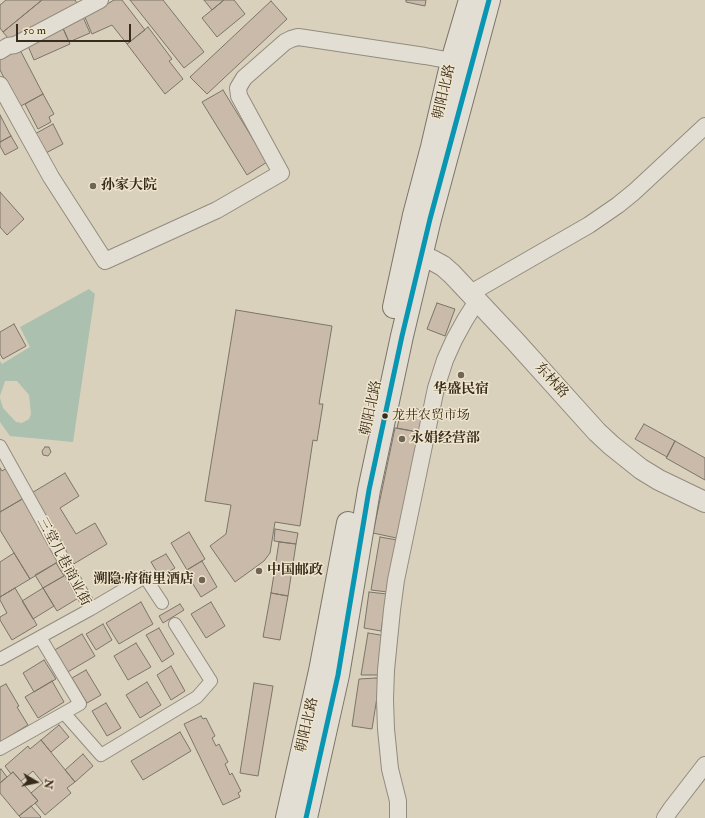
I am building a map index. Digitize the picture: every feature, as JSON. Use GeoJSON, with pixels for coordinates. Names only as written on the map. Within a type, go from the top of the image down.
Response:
{"type":"FeatureCollection","features":[{"type":"Feature","properties":{"kind":"main road","name":"朝阳北路"},"geometry":{"type":"LineString","coordinates":[[306,818],[338,675],[369,490],[402,336],[414,254],[452,61],[470,0]]}},
{"type":"Feature","properties":{"kind":"main road","name":"朝阳北路"},"geometry":{"type":"LineString","coordinates":[[287,818],[320,671],[355,488],[414,254],[489,0]]}},
{"type":"Feature","properties":{"kind":"street"},"geometry":{"type":"LineString","coordinates":[[0,51],[8,46],[15,45],[100,0]]}},
{"type":"Feature","properties":{"kind":"street"},"geometry":{"type":"LineString","coordinates":[[0,85],[51,177],[105,261],[217,210],[281,173],[239,96],[238,88],[244,78],[285,42],[298,37],[452,61]]}},
{"type":"Feature","properties":{"kind":"street"},"geometry":{"type":"LineString","coordinates":[[398,818],[398,801],[390,768],[385,700],[386,670],[392,610],[396,580],[436,388],[445,360],[473,298],[618,205],[705,126]]}},
{"type":"Feature","properties":{"kind":"street","name":"东林路"},"geometry":{"type":"LineString","coordinates":[[414,254],[443,266],[452,274],[597,432],[625,457],[660,480],[705,502]]}},
{"type":"Feature","properties":{"kind":"street","name":"三堂几巷商业街"},"geometry":{"type":"LineString","coordinates":[[0,446],[91,609],[0,659]]}},
{"type":"Feature","properties":{"kind":"street"},"geometry":{"type":"LineString","coordinates":[[91,609],[145,577],[162,603]]}},
{"type":"Feature","properties":{"kind":"street"},"geometry":{"type":"LineString","coordinates":[[64,713],[101,755],[197,698],[211,681],[175,624]]}},
{"type":"Feature","properties":{"kind":"street"},"geometry":{"type":"LineString","coordinates":[[0,749],[80,704],[40,637]]}},
{"type":"Feature","properties":{"kind":"street"},"geometry":{"type":"LineString","coordinates":[[665,818],[705,765]]}},
{"type":"Feature","properties":{"kind":"shaded area"},"geometry":{"type":"Polygon","coordinates":[[[89,289],[95,294],[73,442],[10,436],[0,422],[0,398],[3,408],[16,422],[22,423],[29,419],[31,414],[29,395],[17,381],[5,381],[0,396],[0,361],[2,364],[30,347],[20,327],[89,289]]]}},
{"type":"Feature","properties":{"kind":"building"},"geometry":{"type":"Polygon","coordinates":[[[6,0],[42,0],[3,32],[0,28],[0,5],[6,0]]]}},
{"type":"Feature","properties":{"kind":"building"},"geometry":{"type":"Polygon","coordinates":[[[42,0],[75,0],[77,3],[69,10],[12,43],[3,32],[42,0]]]}},
{"type":"Feature","properties":{"kind":"building"},"geometry":{"type":"Polygon","coordinates":[[[114,0],[122,0],[145,30],[127,44],[112,25],[92,34],[84,15],[114,0]]]}},
{"type":"Feature","properties":{"kind":"building"},"geometry":{"type":"Polygon","coordinates":[[[130,0],[163,0],[204,52],[184,68],[130,0]]]}},
{"type":"Feature","properties":{"kind":"building"},"geometry":{"type":"Polygon","coordinates":[[[204,0],[224,0],[212,10],[204,0]]]}},
{"type":"Feature","properties":{"kind":"building"},"geometry":{"type":"Polygon","coordinates":[[[224,0],[234,0],[245,14],[217,37],[202,18],[224,0]]]}},
{"type":"Feature","properties":{"kind":"building"},"geometry":{"type":"Polygon","coordinates":[[[406,0],[426,0],[425,6],[406,2],[406,0]]]}},
{"type":"Feature","properties":{"kind":"building"},"geometry":{"type":"Polygon","coordinates":[[[271,1],[287,19],[207,94],[190,77],[271,1]]]}},
{"type":"Feature","properties":{"kind":"building"},"geometry":{"type":"Polygon","coordinates":[[[83,17],[90,33],[69,42],[62,26],[83,17]]]}},
{"type":"Feature","properties":{"kind":"building"},"geometry":{"type":"Polygon","coordinates":[[[62,26],[70,44],[34,60],[28,46],[62,26]]]}},
{"type":"Feature","properties":{"kind":"building"},"geometry":{"type":"Polygon","coordinates":[[[148,27],[172,59],[169,61],[183,79],[165,94],[127,44],[148,27]]]}},
{"type":"Feature","properties":{"kind":"building"},"geometry":{"type":"Polygon","coordinates":[[[18,46],[43,94],[19,107],[0,70],[0,56],[18,46]]]}},
{"type":"Feature","properties":{"kind":"building"},"geometry":{"type":"Polygon","coordinates":[[[223,90],[267,162],[247,175],[202,102],[223,90]]]}},
{"type":"Feature","properties":{"kind":"building"},"geometry":{"type":"Polygon","coordinates":[[[43,94],[54,114],[49,117],[51,122],[38,129],[25,104],[43,94]]]}},
{"type":"Feature","properties":{"kind":"building"},"geometry":{"type":"Polygon","coordinates":[[[0,115],[11,136],[0,142],[0,115]]]}},
{"type":"Feature","properties":{"kind":"building"},"geometry":{"type":"Polygon","coordinates":[[[53,124],[63,144],[44,154],[33,135],[53,124]]]}},
{"type":"Feature","properties":{"kind":"building"},"geometry":{"type":"Polygon","coordinates":[[[11,136],[18,148],[5,155],[0,146],[0,142],[11,136]]]}},
{"type":"Feature","properties":{"kind":"building"},"geometry":{"type":"Polygon","coordinates":[[[0,192],[24,219],[7,235],[0,227],[0,192]]]}},
{"type":"Feature","properties":{"kind":"building"},"geometry":{"type":"Polygon","coordinates":[[[437,303],[455,309],[445,336],[427,329],[437,303]]]}},
{"type":"Feature","properties":{"kind":"building"},"geometry":{"type":"Polygon","coordinates":[[[236,310],[332,326],[319,404],[323,404],[317,441],[313,440],[300,526],[275,522],[270,553],[264,561],[235,582],[210,546],[226,534],[231,505],[205,501],[236,310]]]}},
{"type":"Feature","properties":{"kind":"building"},"geometry":{"type":"Polygon","coordinates":[[[14,324],[26,346],[3,359],[0,354],[0,332],[14,324]]]}},
{"type":"Feature","properties":{"kind":"building"},"geometry":{"type":"Polygon","coordinates":[[[412,408],[427,411],[423,433],[397,428],[400,416],[412,408]]]}},
{"type":"Feature","properties":{"kind":"building"},"geometry":{"type":"Polygon","coordinates":[[[644,424],[675,441],[667,457],[635,439],[644,424]]]}},
{"type":"Feature","properties":{"kind":"building"},"geometry":{"type":"Polygon","coordinates":[[[395,428],[423,433],[401,539],[373,533],[395,428]]]}},
{"type":"Feature","properties":{"kind":"building"},"geometry":{"type":"Polygon","coordinates":[[[675,441],[705,458],[705,480],[666,458],[675,441]]]}},
{"type":"Feature","properties":{"kind":"building"},"geometry":{"type":"Polygon","coordinates":[[[45,447],[49,447],[51,452],[48,456],[43,455],[42,451],[45,447]]]}},
{"type":"Feature","properties":{"kind":"building"},"geometry":{"type":"Polygon","coordinates":[[[0,468],[2,471],[7,468],[24,498],[0,512],[0,468]]]}},
{"type":"Feature","properties":{"kind":"building"},"geometry":{"type":"Polygon","coordinates":[[[65,473],[79,496],[60,508],[76,534],[95,523],[107,544],[72,565],[30,494],[65,473]]]}},
{"type":"Feature","properties":{"kind":"building"},"geometry":{"type":"Polygon","coordinates":[[[24,498],[61,560],[30,579],[0,530],[0,512],[24,498]]]}},
{"type":"Feature","properties":{"kind":"building"},"geometry":{"type":"Polygon","coordinates":[[[275,529],[298,533],[296,544],[274,541],[275,529]]]}},
{"type":"Feature","properties":{"kind":"building"},"geometry":{"type":"Polygon","coordinates":[[[189,532],[205,559],[187,570],[171,543],[189,532]]]}},
{"type":"Feature","properties":{"kind":"building"},"geometry":{"type":"Polygon","coordinates":[[[380,537],[397,540],[388,592],[371,590],[380,537]]]}},
{"type":"Feature","properties":{"kind":"building"},"geometry":{"type":"Polygon","coordinates":[[[279,542],[296,544],[288,596],[271,593],[279,542]]]}},
{"type":"Feature","properties":{"kind":"building"},"geometry":{"type":"Polygon","coordinates":[[[14,553],[30,579],[0,597],[0,562],[14,553]]]}},
{"type":"Feature","properties":{"kind":"building"},"geometry":{"type":"Polygon","coordinates":[[[166,554],[175,568],[160,577],[151,562],[166,554]]]}},
{"type":"Feature","properties":{"kind":"building"},"geometry":{"type":"Polygon","coordinates":[[[202,561],[217,587],[201,597],[185,571],[202,561]]]}},
{"type":"Feature","properties":{"kind":"building"},"geometry":{"type":"Polygon","coordinates":[[[56,563],[64,576],[43,588],[35,575],[56,563]]]}},
{"type":"Feature","properties":{"kind":"building"},"geometry":{"type":"Polygon","coordinates":[[[67,574],[80,597],[57,611],[43,588],[67,574]]]}},
{"type":"Feature","properties":{"kind":"building"},"geometry":{"type":"Polygon","coordinates":[[[15,588],[37,625],[12,640],[0,620],[0,617],[7,613],[0,600],[0,597],[15,588]]]}},
{"type":"Feature","properties":{"kind":"building"},"geometry":{"type":"Polygon","coordinates":[[[43,588],[54,606],[33,619],[22,601],[43,588]]]}},
{"type":"Feature","properties":{"kind":"building"},"geometry":{"type":"Polygon","coordinates":[[[369,592],[387,594],[381,631],[364,628],[369,592]]]}},
{"type":"Feature","properties":{"kind":"building"},"geometry":{"type":"Polygon","coordinates":[[[271,593],[288,596],[280,640],[263,637],[271,593]]]}},
{"type":"Feature","properties":{"kind":"building"},"geometry":{"type":"Polygon","coordinates":[[[141,602],[153,624],[119,644],[106,623],[141,602]]]}},
{"type":"Feature","properties":{"kind":"building"},"geometry":{"type":"Polygon","coordinates":[[[211,602],[225,626],[206,638],[191,614],[211,602]]]}},
{"type":"Feature","properties":{"kind":"building"},"geometry":{"type":"Polygon","coordinates":[[[180,604],[184,610],[163,623],[159,616],[180,604]]]}},
{"type":"Feature","properties":{"kind":"building"},"geometry":{"type":"Polygon","coordinates":[[[103,624],[112,640],[96,650],[86,634],[103,624]]]}},
{"type":"Feature","properties":{"kind":"building"},"geometry":{"type":"Polygon","coordinates":[[[159,628],[174,654],[162,662],[146,635],[159,628]]]}},
{"type":"Feature","properties":{"kind":"building"},"geometry":{"type":"Polygon","coordinates":[[[368,633],[386,636],[381,675],[361,675],[368,633]]]}},
{"type":"Feature","properties":{"kind":"building"},"geometry":{"type":"Polygon","coordinates":[[[82,634],[95,656],[66,673],[53,651],[82,634]]]}},
{"type":"Feature","properties":{"kind":"building"},"geometry":{"type":"Polygon","coordinates":[[[136,643],[151,667],[128,680],[114,656],[136,643]]]}},
{"type":"Feature","properties":{"kind":"building"},"geometry":{"type":"Polygon","coordinates":[[[44,660],[56,679],[34,692],[23,673],[44,660]]]}},
{"type":"Feature","properties":{"kind":"building"},"geometry":{"type":"Polygon","coordinates":[[[171,666],[185,691],[171,700],[157,675],[171,666]]]}},
{"type":"Feature","properties":{"kind":"building"},"geometry":{"type":"Polygon","coordinates":[[[86,670],[101,695],[87,703],[72,678],[86,670]]]}},
{"type":"Feature","properties":{"kind":"building"},"geometry":{"type":"Polygon","coordinates":[[[380,678],[372,729],[352,726],[359,679],[380,678]]]}},
{"type":"Feature","properties":{"kind":"building"},"geometry":{"type":"Polygon","coordinates":[[[52,681],[64,702],[38,718],[25,697],[52,681]]]}},
{"type":"Feature","properties":{"kind":"building"},"geometry":{"type":"Polygon","coordinates":[[[147,682],[161,705],[140,718],[126,695],[147,682]]]}},
{"type":"Feature","properties":{"kind":"building"},"geometry":{"type":"Polygon","coordinates":[[[254,683],[273,686],[258,776],[240,773],[254,683]]]}},
{"type":"Feature","properties":{"kind":"building"},"geometry":{"type":"Polygon","coordinates":[[[6,684],[28,725],[0,742],[0,687],[6,684]]]}},
{"type":"Feature","properties":{"kind":"building"},"geometry":{"type":"Polygon","coordinates":[[[106,703],[121,728],[107,736],[92,711],[106,703]]]}},
{"type":"Feature","properties":{"kind":"building"},"geometry":{"type":"Polygon","coordinates":[[[201,716],[203,719],[206,718],[215,736],[212,738],[216,746],[219,744],[228,762],[225,764],[230,775],[232,773],[241,791],[238,793],[240,797],[223,805],[184,724],[201,716]]]}},
{"type":"Feature","properties":{"kind":"building"},"geometry":{"type":"Polygon","coordinates":[[[59,725],[69,737],[51,752],[41,740],[59,725]]]}},
{"type":"Feature","properties":{"kind":"building"},"geometry":{"type":"Polygon","coordinates":[[[180,732],[191,751],[143,780],[131,761],[180,732]]]}},
{"type":"Feature","properties":{"kind":"building"},"geometry":{"type":"Polygon","coordinates":[[[41,740],[75,782],[67,788],[71,793],[45,815],[35,803],[38,801],[31,793],[43,783],[33,771],[21,781],[13,772],[11,774],[5,766],[28,746],[30,749],[41,740]]]}},
{"type":"Feature","properties":{"kind":"building"},"geometry":{"type":"Polygon","coordinates":[[[83,754],[93,766],[75,782],[65,770],[83,754]]]}},
{"type":"Feature","properties":{"kind":"building"},"geometry":{"type":"Polygon","coordinates":[[[1,769],[7,777],[0,783],[0,770],[1,769]]]}},
{"type":"Feature","properties":{"kind":"building"},"geometry":{"type":"Polygon","coordinates":[[[13,772],[38,801],[19,816],[0,793],[0,783],[13,772]]]}},
{"type":"Feature","properties":{"kind":"building"},"geometry":{"type":"Polygon","coordinates":[[[31,806],[41,817],[40,818],[21,818],[19,816],[31,806]]]}},
{"type":"Feature","properties":{"kind":"transit line"},"geometry":{"type":"LineString","coordinates":[[306,818],[338,675],[369,490],[402,336],[430,219],[489,0]]}},
{"type":"Feature","properties":{"kind":"place","name":"孙家大院"},"geometry":{"type":"Point","coordinates":[93,186]}},
{"type":"Feature","properties":{"kind":"place","name":"华盛民宿"},"geometry":{"type":"Point","coordinates":[461,375]}},
{"type":"Feature","properties":{"kind":"place","name":"龙井农贸市场"},"geometry":{"type":"Point","coordinates":[385,416]}},
{"type":"Feature","properties":{"kind":"place","name":"永娟经营部"},"geometry":{"type":"Point","coordinates":[402,439]}},
{"type":"Feature","properties":{"kind":"place","name":"中国邮政"},"geometry":{"type":"Point","coordinates":[259,571]}},
{"type":"Feature","properties":{"kind":"place","name":"溯隐·府衙里酒店"},"geometry":{"type":"Point","coordinates":[202,580]}}]}
